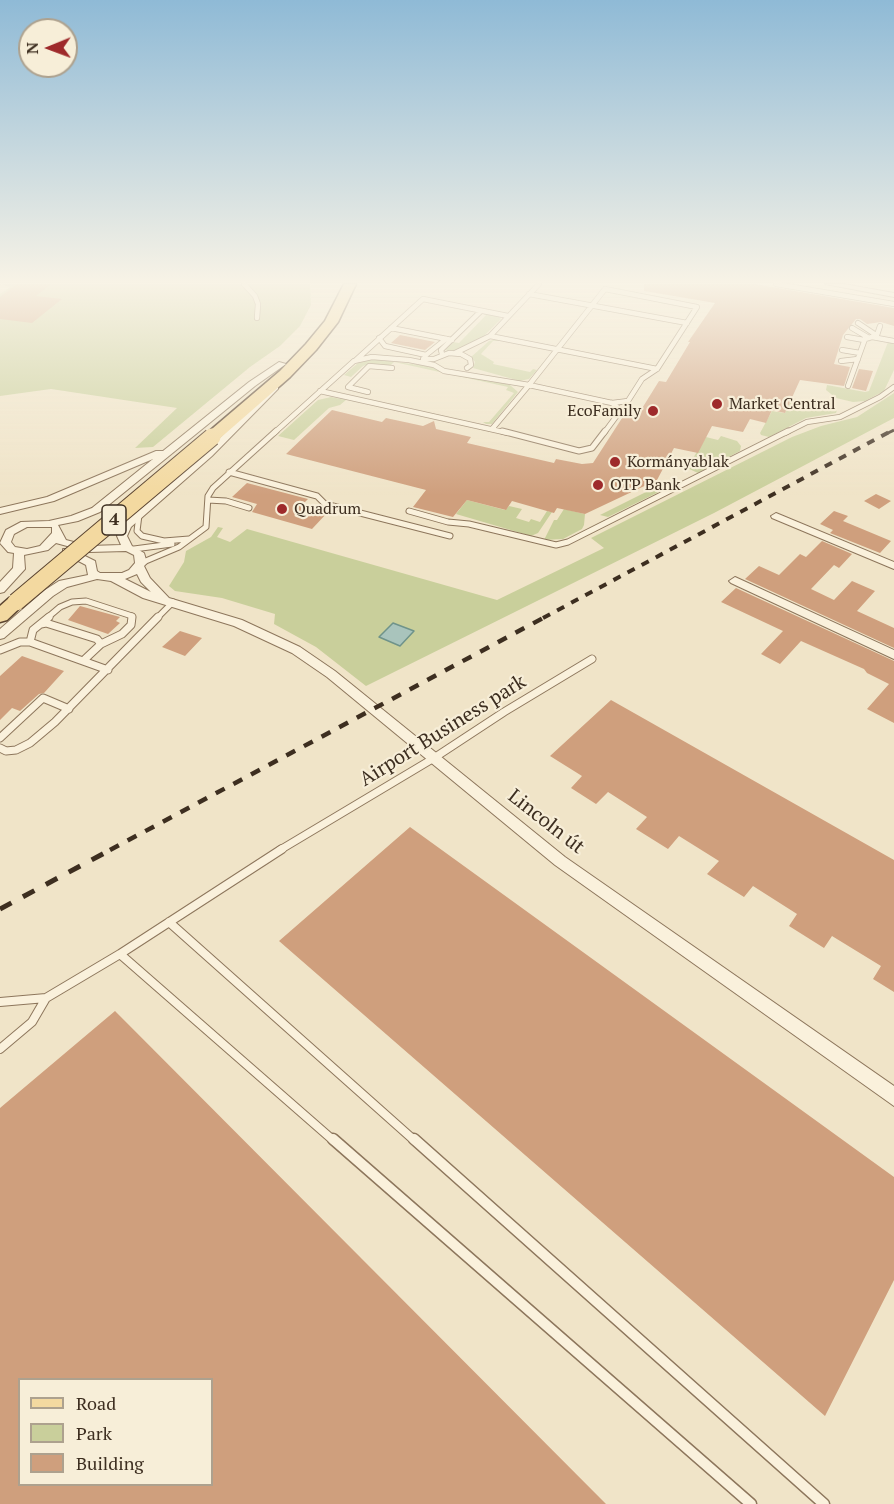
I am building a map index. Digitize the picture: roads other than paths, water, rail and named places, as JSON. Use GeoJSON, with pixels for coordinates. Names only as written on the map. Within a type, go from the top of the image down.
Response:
{"type":"FeatureCollection","features":[{"type":"Feature","properties":{"kind":"main road","name":"4"},"geometry":{"type":"LineString","coordinates":[[283,369],[294,354]]}},
{"type":"Feature","properties":{"kind":"main road","name":"4"},"geometry":{"type":"LineString","coordinates":[[4,601],[207,436],[298,354]]}},
{"type":"Feature","properties":{"kind":"street"},"geometry":{"type":"LineString","coordinates":[[91,563],[70,552],[56,548],[19,552],[2,541],[10,532],[33,522],[49,524],[74,519],[96,510],[175,446],[283,369]]}},
{"type":"Feature","properties":{"kind":"street"},"geometry":{"type":"LineString","coordinates":[[131,549],[122,536],[123,531],[265,399],[283,369]]}},
{"type":"Feature","properties":{"kind":"street"},"geometry":{"type":"LineString","coordinates":[[0,511],[50,499],[175,446]]}},
{"type":"Feature","properties":{"kind":"street"},"geometry":{"type":"LineString","coordinates":[[776,516],[894,566]]}},
{"type":"Feature","properties":{"kind":"street"},"geometry":{"type":"LineString","coordinates":[[49,524],[54,526],[61,542],[77,547],[108,550],[131,549]]}},
{"type":"Feature","properties":{"kind":"street"},"geometry":{"type":"LineString","coordinates":[[0,526],[17,528]]}},
{"type":"Feature","properties":{"kind":"street"},"geometry":{"type":"LineString","coordinates":[[44,548],[55,539],[57,534]]}},
{"type":"Feature","properties":{"kind":"street","name":"Lincoln út"},"geometry":{"type":"LineString","coordinates":[[131,549],[142,558],[140,565],[145,580],[169,601]]}},
{"type":"Feature","properties":{"kind":"street"},"geometry":{"type":"LineString","coordinates":[[97,576],[92,572],[91,563],[97,555],[108,550]]}},
{"type":"Feature","properties":{"kind":"street"},"geometry":{"type":"LineString","coordinates":[[4,601],[19,569],[19,552]]}},
{"type":"Feature","properties":{"kind":"street"},"geometry":{"type":"LineString","coordinates":[[0,635],[49,592],[63,585],[97,576],[114,578],[133,572],[140,565]]}},
{"type":"Feature","properties":{"kind":"street","name":"Lincoln út"},"geometry":{"type":"LineString","coordinates":[[114,578],[147,595],[238,623],[296,650],[331,674],[560,861],[894,1097]]}},
{"type":"Feature","properties":{"kind":"street"},"geometry":{"type":"LineString","coordinates":[[735,581],[894,655]]}},
{"type":"Feature","properties":{"kind":"lane"},"geometry":{"type":"LineString","coordinates":[[140,565],[192,539],[206,527],[208,500],[213,488],[361,354]]}},
{"type":"Feature","properties":{"kind":"lane"},"geometry":{"type":"LineString","coordinates":[[434,362],[442,354]]}},
{"type":"Feature","properties":{"kind":"lane"},"geometry":{"type":"LineString","coordinates":[[456,371],[467,368],[471,363],[467,357],[459,354]]}},
{"type":"Feature","properties":{"kind":"lane"},"geometry":{"type":"LineString","coordinates":[[492,429],[554,354]]}},
{"type":"Feature","properties":{"kind":"lane"},"geometry":{"type":"LineString","coordinates":[[579,354],[657,369]]}},
{"type":"Feature","properties":{"kind":"lane"},"geometry":{"type":"LineString","coordinates":[[354,361],[372,357],[434,362],[444,371],[456,371],[612,403],[628,401],[642,379],[657,369],[667,354]]}},
{"type":"Feature","properties":{"kind":"lane"},"geometry":{"type":"LineString","coordinates":[[854,354],[859,356]]}},
{"type":"Feature","properties":{"kind":"lane"},"geometry":{"type":"LineString","coordinates":[[841,361],[859,356]]}},
{"type":"Feature","properties":{"kind":"lane"},"geometry":{"type":"LineString","coordinates":[[848,386],[859,356]]}},
{"type":"Feature","properties":{"kind":"lane"},"geometry":{"type":"LineString","coordinates":[[368,392],[348,387],[369,366],[392,368]]}},
{"type":"Feature","properties":{"kind":"lane"},"geometry":{"type":"LineString","coordinates":[[467,368],[486,377]]}},
{"type":"Feature","properties":{"kind":"lane"},"geometry":{"type":"LineString","coordinates":[[409,511],[448,522],[469,524],[556,545],[568,542],[807,422],[840,417],[880,397],[894,387]]}},
{"type":"Feature","properties":{"kind":"lane"},"geometry":{"type":"LineString","coordinates":[[320,391],[492,429],[570,450],[592,448],[621,410],[612,403]]}},
{"type":"Feature","properties":{"kind":"lane"},"geometry":{"type":"LineString","coordinates":[[229,472],[317,496],[325,504],[450,536]]}},
{"type":"Feature","properties":{"kind":"lane"},"geometry":{"type":"LineString","coordinates":[[208,500],[226,501],[249,508]]}},
{"type":"Feature","properties":{"kind":"lane"},"geometry":{"type":"LineString","coordinates":[[139,515],[137,531],[142,536],[164,541],[192,539]]}},
{"type":"Feature","properties":{"kind":"lane"},"geometry":{"type":"LineString","coordinates":[[131,549],[192,539]]}},
{"type":"Feature","properties":{"kind":"lane"},"geometry":{"type":"LineString","coordinates":[[30,642],[33,630],[60,607],[72,602],[86,601],[132,616],[131,625],[122,634],[101,644],[84,660]]}},
{"type":"Feature","properties":{"kind":"lane"},"geometry":{"type":"LineString","coordinates":[[0,748],[16,750],[30,743],[69,709],[108,670],[169,601]]}},
{"type":"Feature","properties":{"kind":"lane"},"geometry":{"type":"LineString","coordinates":[[41,624],[46,623],[97,639],[101,644]]}},
{"type":"Feature","properties":{"kind":"lane"},"geometry":{"type":"LineString","coordinates":[[0,650],[20,642],[30,642],[108,670]]}},
{"type":"Feature","properties":{"kind":"lane","name":"Airport Business park"},"geometry":{"type":"LineString","coordinates":[[46,998],[120,954],[311,830],[434,758],[504,712],[592,659]]}},
{"type":"Feature","properties":{"kind":"lane"},"geometry":{"type":"LineString","coordinates":[[0,738],[43,698],[69,709]]}},
{"type":"Feature","properties":{"kind":"lane"},"geometry":{"type":"LineString","coordinates":[[169,922],[824,1504]]}},
{"type":"Feature","properties":{"kind":"lane"},"geometry":{"type":"LineString","coordinates":[[120,954],[751,1504]]}},
{"type":"Feature","properties":{"kind":"lane"},"geometry":{"type":"LineString","coordinates":[[0,1002],[46,998]]}},
{"type":"Feature","properties":{"kind":"lane"},"geometry":{"type":"LineString","coordinates":[[0,1049],[32,1022],[46,998]]}},
{"type":"Feature","properties":{"kind":"water"},"geometry":{"type":"Polygon","coordinates":[[[393,623],[414,631],[400,646],[379,637],[393,623]]]}},
{"type":"Feature","properties":{"kind":"railway"},"geometry":{"type":"LineString","coordinates":[[888,433],[894,430]]}},
{"type":"Feature","properties":{"kind":"railway"},"geometry":{"type":"LineString","coordinates":[[543,618],[891,431]]}},
{"type":"Feature","properties":{"kind":"railway"},"geometry":{"type":"LineString","coordinates":[[110,850],[545,617]]}},
{"type":"Feature","properties":{"kind":"railway"},"geometry":{"type":"LineString","coordinates":[[0,909],[112,849]]}},
{"type":"Feature","properties":{"kind":"place","name":"Market Central"},"geometry":{"type":"Point","coordinates":[717,404]}},
{"type":"Feature","properties":{"kind":"place","name":"EcoFamily"},"geometry":{"type":"Point","coordinates":[653,411]}},
{"type":"Feature","properties":{"kind":"place","name":"Kormányablak"},"geometry":{"type":"Point","coordinates":[615,462]}},
{"type":"Feature","properties":{"kind":"place","name":"OTP Bank"},"geometry":{"type":"Point","coordinates":[598,485]}},
{"type":"Feature","properties":{"kind":"place","name":"Quadrum"},"geometry":{"type":"Point","coordinates":[282,509]}}]}
